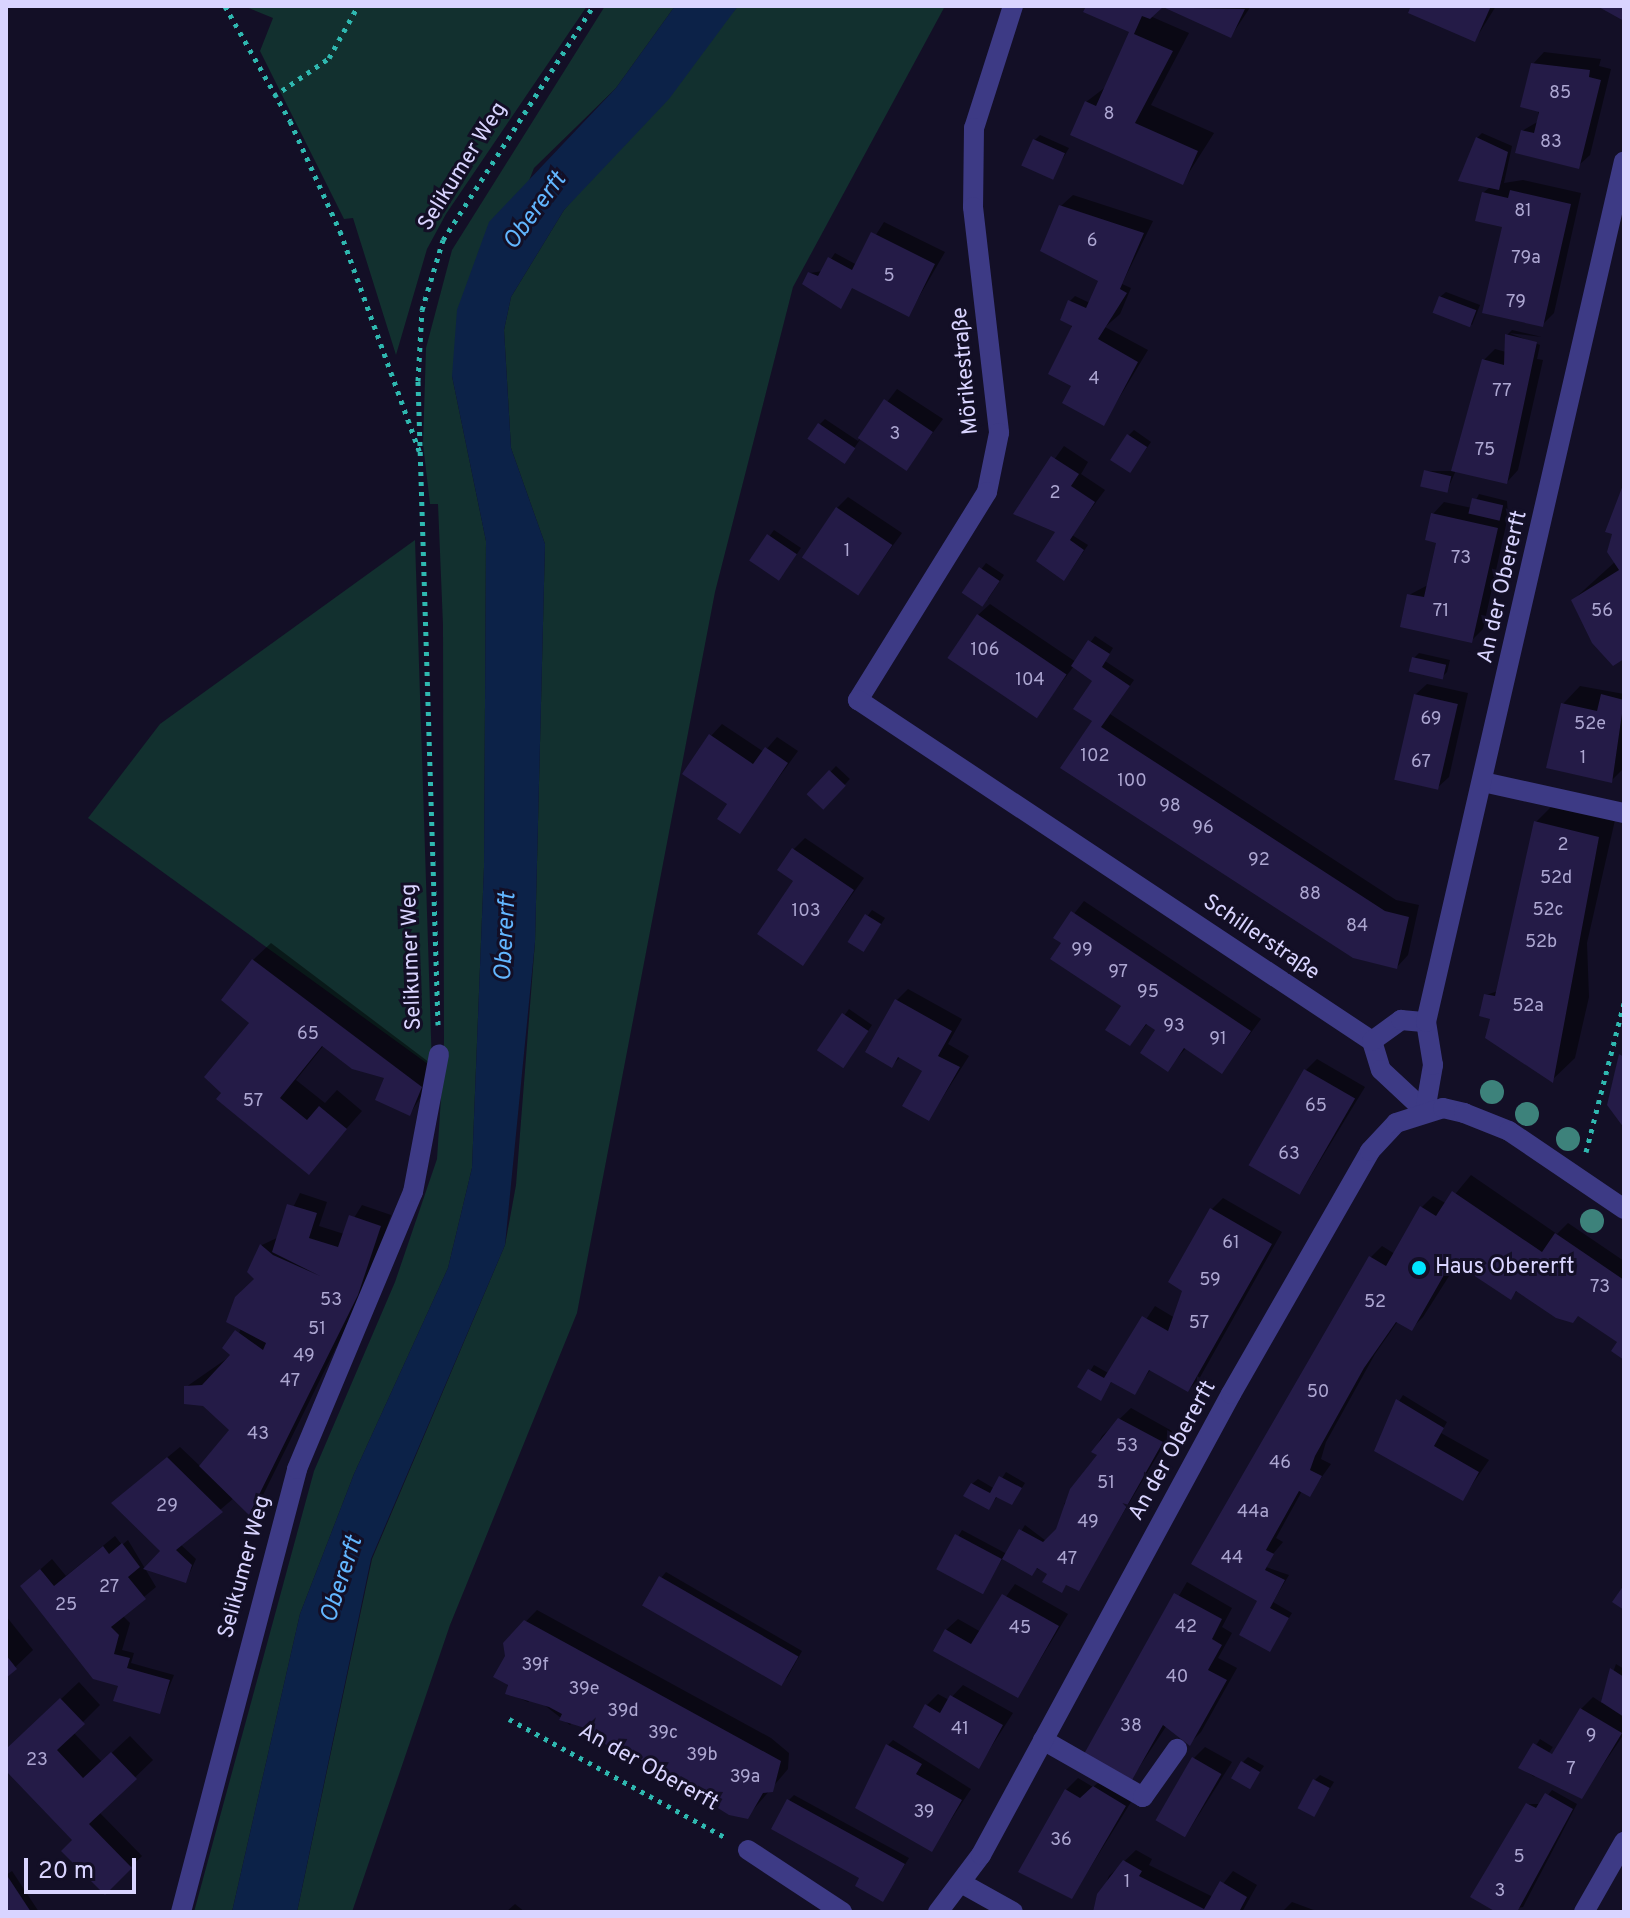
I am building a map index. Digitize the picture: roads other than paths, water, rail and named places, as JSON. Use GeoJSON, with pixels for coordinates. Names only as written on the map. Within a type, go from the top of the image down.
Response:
{"type":"FeatureCollection","features":[{"type":"Feature","properties":{"kind":"street","name":"Mörikestraße"},"geometry":{"type":"LineString","coordinates":[[858,700],[987,492],[999,433],[973,207],[974,128],[1013,6]]}},
{"type":"Feature","properties":{"kind":"street","name":"An der Obererft"},"geometry":{"type":"LineString","coordinates":[[938,1912],[963,1884],[1370,1151],[1408,1114],[1425,1111],[1433,1065],[1426,1022],[1624,161]]}},
{"type":"Feature","properties":{"kind":"street","name":"Schillerstraße"},"geometry":{"type":"LineString","coordinates":[[858,700],[1372,1041]]}},
{"type":"Feature","properties":{"kind":"street"},"geometry":{"type":"LineString","coordinates":[[1483,782],[1624,813]]}},
{"type":"Feature","properties":{"kind":"street"},"geometry":{"type":"LineString","coordinates":[[1426,1022],[1401,1020],[1372,1041],[1381,1070],[1425,1111],[1464,1113],[1509,1131],[1624,1209]]}},
{"type":"Feature","properties":{"kind":"street","name":"Selikumer Weg"},"geometry":{"type":"LineString","coordinates":[[181,1912],[297,1469],[413,1192],[439,1054]]}},
{"type":"Feature","properties":{"kind":"street"},"geometry":{"type":"LineString","coordinates":[[1043,1740],[1143,1797],[1177,1749]]}},
{"type":"Feature","properties":{"kind":"street"},"geometry":{"type":"LineString","coordinates":[[1584,1912],[1624,1842]]}},
{"type":"Feature","properties":{"kind":"street"},"geometry":{"type":"LineString","coordinates":[[748,1850],[842,1912]]}},
{"type":"Feature","properties":{"kind":"street"},"geometry":{"type":"LineString","coordinates":[[963,1884],[1013,1912]]}},
{"type":"Feature","properties":{"kind":"water","name":"Obererft"},"geometry":{"type":"Polygon","coordinates":[[[675,6],[738,6],[669,99],[564,210],[511,297],[504,330],[511,448],[545,544],[535,942],[505,1245],[371,1559],[297,1912],[232,1912],[300,1614],[354,1474],[448,1268],[472,1168],[484,867],[486,541],[452,376],[457,310],[489,222],[616,88],[675,6]]]}},
{"type":"Feature","properties":{"kind":"place","name":"Haus Obererft"},"geometry":{"type":"Point","coordinates":[1419,1268]}}]}
